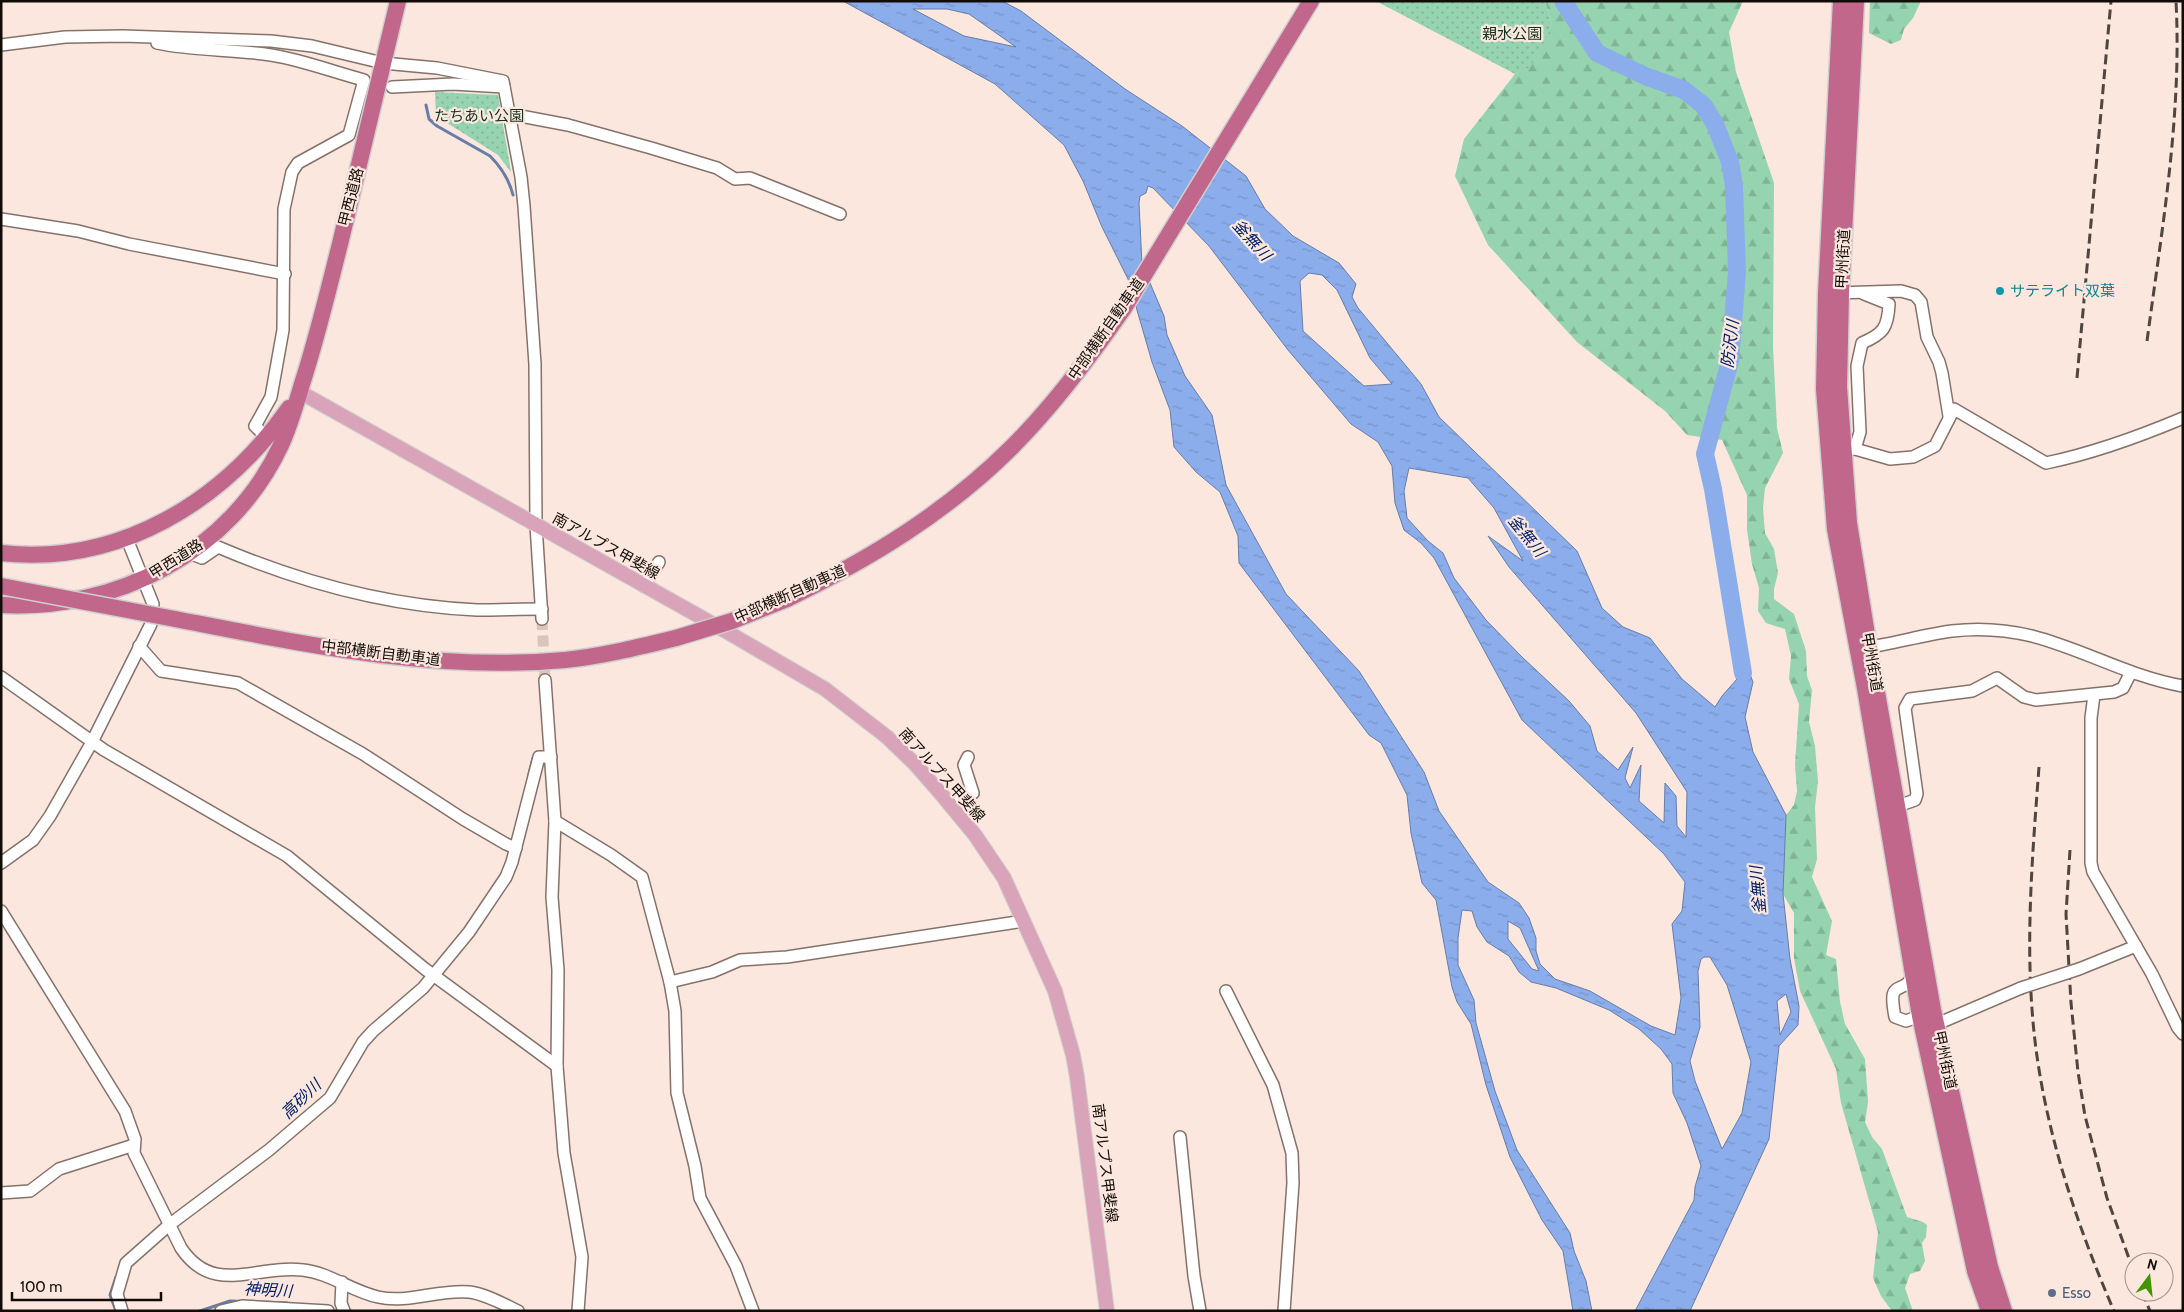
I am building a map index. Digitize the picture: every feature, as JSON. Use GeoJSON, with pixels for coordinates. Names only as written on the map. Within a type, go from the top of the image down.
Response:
{"type":"FeatureCollection","features":[{"type":"Feature","properties":{"kind":"highway","name":"甲西道路"},"geometry":{"type":"LineString","coordinates":[[1,606],[66,602],[118,590],[144,579],[189,553],[212,535],[253,492],[269,468],[282,443],[300,392],[323,312],[398,1]]}},
{"type":"Feature","properties":{"kind":"highway","name":"中部横断自動車道"},"geometry":{"type":"LineString","coordinates":[[1,586],[355,652],[411,659],[511,663],[566,660],[621,651],[676,638],[732,621],[787,599],[844,571],[927,520],[1013,447],[1091,355],[1124,308],[1311,1]]}},
{"type":"Feature","properties":{"kind":"highway","name":"甲州街道"},"geometry":{"type":"LineString","coordinates":[[1841,1],[1841,292],[1839,388],[1849,449],[1849,523],[1865,688],[1913,976],[1930,1016],[1990,1267],[2004,1311]]}},
{"type":"Feature","properties":{"kind":"highway","name":"甲州街道"},"geometry":{"type":"LineString","coordinates":[[1856,1],[1841,292],[1824,389],[1835,529],[1898,806],[1930,1016],[1975,1271],[1989,1311]]}},
{"type":"Feature","properties":{"kind":"highway","name":"甲西道路"},"geometry":{"type":"LineString","coordinates":[[1,553],[19,555],[55,554],[92,549],[127,539],[191,505],[222,483],[249,459],[268,438],[300,392]]}},
{"type":"Feature","properties":{"kind":"main road","name":"南アルプス甲斐線"},"geometry":{"type":"LineString","coordinates":[[300,392],[825,689],[887,737],[915,764],[975,835],[1004,878],[1055,990],[1073,1055],[1107,1311]]}},
{"type":"Feature","properties":{"kind":"street"},"geometry":{"type":"LineString","coordinates":[[1,45],[65,37],[271,41],[385,55],[503,81],[522,187],[535,364],[536,525],[542,614],[477,610],[394,601],[268,568],[218,548],[202,558],[189,553]]}},
{"type":"Feature","properties":{"kind":"street"},"geometry":{"type":"LineString","coordinates":[[137,37],[182,48],[269,55],[295,60],[364,80],[349,135],[298,163],[292,172],[284,209],[285,274],[283,330],[271,397],[255,426],[268,438]]}},
{"type":"Feature","properties":{"kind":"street"},"geometry":{"type":"LineString","coordinates":[[392,87],[453,84],[504,87]]}},
{"type":"Feature","properties":{"kind":"street"},"geometry":{"type":"LineString","coordinates":[[510,114],[568,125],[651,148],[717,168],[735,179],[750,178],[840,214]]}},
{"type":"Feature","properties":{"kind":"street"},"geometry":{"type":"LineString","coordinates":[[1,219],[78,231],[130,244],[285,274]]}},
{"type":"Feature","properties":{"kind":"street"},"geometry":{"type":"LineString","coordinates":[[1841,292],[1901,291],[1915,296],[1921,302],[1927,338],[1939,362],[1942,373],[1949,416]]}},
{"type":"Feature","properties":{"kind":"street"},"geometry":{"type":"LineString","coordinates":[[1841,292],[1889,304],[1888,320],[1879,336],[1862,343],[1856,366],[1860,432],[1849,449],[1890,459],[1913,457],[1935,446],[1954,409],[2046,464],[2090,454],[2131,440],[2183,418]]}},
{"type":"Feature","properties":{"kind":"street"},"geometry":{"type":"LineString","coordinates":[[1,863],[33,840],[45,825],[92,742],[151,624],[154,604],[127,539]]}},
{"type":"Feature","properties":{"kind":"street"},"geometry":{"type":"LineString","coordinates":[[644,586],[658,562]]}},
{"type":"Feature","properties":{"kind":"street"},"geometry":{"type":"LineString","coordinates":[[1862,648],[1953,630],[1991,630],[2030,636],[2071,647],[2159,682],[2183,686]]}},
{"type":"Feature","properties":{"kind":"street"},"geometry":{"type":"LineString","coordinates":[[139,646],[161,670],[238,683],[363,754],[463,819],[516,848]]}},
{"type":"Feature","properties":{"kind":"street"},"geometry":{"type":"LineString","coordinates":[[1898,806],[1915,800],[1917,794],[1905,708],[1910,699],[1972,691],[1997,678],[2024,697],[2036,700],[2094,695],[2114,692],[2123,688],[2131,672]]}},
{"type":"Feature","properties":{"kind":"street"},"geometry":{"type":"LineString","coordinates":[[1,677],[92,742],[287,856],[435,976],[558,1066]]}},
{"type":"Feature","properties":{"kind":"street"},"geometry":{"type":"LineString","coordinates":[[545,680],[555,821],[552,897],[558,970],[558,1066],[564,1152],[582,1258],[578,1311]]}},
{"type":"Feature","properties":{"kind":"street"},"geometry":{"type":"LineString","coordinates":[[2094,695],[2091,718],[2091,863],[2093,872],[2152,974],[2178,1028],[2183,1034]]}},
{"type":"Feature","properties":{"kind":"street"},"geometry":{"type":"LineString","coordinates":[[122,1311],[117,1294],[126,1263],[169,1225],[269,1150],[330,1098],[363,1042],[435,976],[469,932],[506,877],[516,848],[538,757],[551,756]]}},
{"type":"Feature","properties":{"kind":"street"},"geometry":{"type":"LineString","coordinates":[[951,806],[972,793],[964,765],[968,757]]}},
{"type":"Feature","properties":{"kind":"street"},"geometry":{"type":"LineString","coordinates":[[555,821],[611,855],[642,877],[670,982],[675,1011],[677,1093],[693,1156],[700,1198],[736,1266],[753,1311]]}},
{"type":"Feature","properties":{"kind":"street"},"geometry":{"type":"LineString","coordinates":[[1,911],[124,1111],[135,1139],[134,1153],[169,1225],[190,1261],[200,1269],[212,1274],[226,1276],[281,1269],[302,1270],[320,1273],[377,1297],[392,1299],[468,1292],[518,1311]]}},
{"type":"Feature","properties":{"kind":"street"},"geometry":{"type":"LineString","coordinates":[[670,982],[712,972],[740,960],[787,957],[1024,921]]}},
{"type":"Feature","properties":{"kind":"street"},"geometry":{"type":"LineString","coordinates":[[1913,976],[1910,981],[1899,987],[1892,994],[1894,1017],[1902,1021],[1930,1016],[2021,988],[2079,969],[2136,946]]}},
{"type":"Feature","properties":{"kind":"street"},"geometry":{"type":"LineString","coordinates":[[1226,991],[1273,1085],[1292,1153],[1293,1183],[1284,1311]]}},
{"type":"Feature","properties":{"kind":"street"},"geometry":{"type":"LineString","coordinates":[[1180,1137],[1194,1276],[1200,1311]]}},
{"type":"Feature","properties":{"kind":"street"},"geometry":{"type":"LineString","coordinates":[[1,1193],[30,1190],[59,1170],[134,1145]]}},
{"type":"Feature","properties":{"kind":"street"},"geometry":{"type":"LineString","coordinates":[[342,1282],[341,1303],[344,1311]]}},
{"type":"Feature","properties":{"kind":"street"},"geometry":{"type":"LineString","coordinates":[[221,1311],[242,1306],[328,1311]]}},
{"type":"Feature","properties":{"kind":"green space","name":"親水公園"},"geometry":{"type":"Polygon","coordinates":[[[1376,1],[1545,1],[1552,25],[1543,47],[1530,67],[1515,74],[1376,1]]]}},
{"type":"Feature","properties":{"kind":"green space"},"geometry":{"type":"Polygon","coordinates":[[[1545,1],[1743,1],[1729,32],[1736,72],[1774,183],[1773,347],[1777,428],[1783,453],[1765,488],[1763,508],[1765,533],[1774,549],[1778,573],[1774,589],[1774,599],[1794,614],[1806,651],[1807,676],[1812,690],[1809,722],[1815,746],[1818,781],[1815,807],[1817,859],[1812,877],[1832,921],[1826,955],[1836,959],[1840,1002],[1845,1024],[1865,1059],[1868,1102],[1865,1122],[1872,1137],[1882,1149],[1907,1217],[1927,1225],[1926,1237],[1922,1243],[1925,1261],[1920,1271],[1910,1274],[1905,1288],[1913,1311],[1892,1311],[1881,1296],[1873,1278],[1878,1232],[1841,1103],[1836,1069],[1800,991],[1794,958],[1794,913],[1783,894],[1786,815],[1794,805],[1797,791],[1795,765],[1799,704],[1789,679],[1791,656],[1785,629],[1766,623],[1758,611],[1759,588],[1752,564],[1747,530],[1747,495],[1722,440],[1687,435],[1665,411],[1577,342],[1488,245],[1455,176],[1464,139],[1515,74],[1530,66],[1552,25],[1545,1]]]}},
{"type":"Feature","properties":{"kind":"green space"},"geometry":{"type":"Polygon","coordinates":[[[1870,1],[1921,1],[1913,18],[1904,29],[1901,40],[1891,44],[1869,33],[1870,1]]]}},
{"type":"Feature","properties":{"kind":"green space","name":"たちあい公園"},"geometry":{"type":"Polygon","coordinates":[[[435,92],[498,95],[511,172],[498,155],[436,116],[435,92]]]}},
{"type":"Feature","properties":{"kind":"water","name":"釜無川"},"geometry":{"type":"Polygon","coordinates":[[[843,1],[1002,1],[1021,11],[1125,89],[1182,126],[1246,176],[1265,209],[1293,236],[1339,263],[1356,284],[1352,297],[1358,308],[1421,384],[1439,417],[1577,551],[1602,608],[1623,627],[1650,638],[1682,679],[1715,707],[1737,679],[1739,647],[1753,682],[1745,717],[1753,752],[1786,815],[1783,894],[1790,959],[1799,1006],[1798,1025],[1779,1046],[1769,1139],[1690,1311],[1635,1311],[1694,1200],[1695,1187],[1701,1166],[1687,1123],[1673,1093],[1672,1064],[1661,1049],[1639,1029],[1609,1010],[1556,988],[1531,982],[1519,972],[1509,956],[1487,942],[1477,927],[1472,911],[1462,910],[1458,938],[1458,965],[1474,1000],[1476,1023],[1495,1091],[1517,1150],[1570,1233],[1574,1251],[1586,1281],[1592,1311],[1573,1311],[1563,1251],[1542,1220],[1510,1157],[1486,1085],[1471,1024],[1457,1002],[1452,987],[1436,900],[1422,883],[1411,833],[1407,795],[1381,743],[1369,735],[1239,563],[1238,536],[1220,492],[1196,472],[1174,447],[1170,410],[1152,362],[1128,279],[1102,227],[1083,181],[1064,145],[995,84],[843,1]],[[913,9],[964,36],[1016,47],[969,14],[947,9],[913,9]],[[1148,186],[1146,193],[1140,196],[1142,264],[1164,316],[1167,335],[1185,376],[1212,415],[1226,485],[1286,594],[1359,671],[1424,772],[1439,811],[1488,882],[1519,903],[1529,918],[1536,938],[1536,951],[1540,964],[1555,979],[1590,991],[1651,1026],[1675,1035],[1681,998],[1672,924],[1682,911],[1685,882],[1664,854],[1522,720],[1434,558],[1421,543],[1404,530],[1395,503],[1392,466],[1378,442],[1351,424],[1288,350],[1209,246],[1153,188],[1148,186]],[[1309,273],[1300,281],[1303,331],[1364,386],[1392,384],[1370,358],[1337,290],[1322,275],[1309,273]],[[1409,468],[1404,491],[1407,518],[1428,541],[1443,553],[1454,578],[1486,620],[1569,701],[1590,726],[1597,751],[1618,770],[1633,747],[1625,778],[1630,788],[1641,765],[1639,801],[1664,823],[1665,783],[1676,796],[1677,826],[1686,837],[1687,792],[1636,713],[1509,567],[1488,536],[1523,561],[1494,508],[1468,478],[1409,468]],[[1508,921],[1508,939],[1532,969],[1539,971],[1520,928],[1508,921]],[[1710,957],[1701,959],[1698,971],[1700,1027],[1690,1061],[1695,1081],[1722,1149],[1742,1113],[1751,1062],[1727,985],[1710,957]],[[1786,994],[1777,1001],[1780,1035],[1791,1012],[1786,994]]]}},
{"type":"Feature","properties":{"kind":"waterway","name":"防沢川"},"geometry":{"type":"LineString","coordinates":[[1563,1],[1597,53],[1645,76],[1684,90],[1703,105],[1714,122],[1730,162],[1734,186],[1737,272],[1730,361],[1705,454],[1713,489],[1743,673]]}},
{"type":"Feature","properties":{"kind":"waterway"},"geometry":{"type":"LineString","coordinates":[[426,105],[429,119],[437,126],[490,156],[498,164],[513,195]]}},
{"type":"Feature","properties":{"kind":"waterway","name":"高砂川"},"geometry":{"type":"LineString","coordinates":[[529,774],[533,758]]}},
{"type":"Feature","properties":{"kind":"waterway","name":"高砂川"},"geometry":{"type":"LineString","coordinates":[[116,1277],[110,1295],[116,1311]]}},
{"type":"Feature","properties":{"kind":"waterway","name":"神明川"},"geometry":{"type":"LineString","coordinates":[[200,1311],[230,1301],[287,1303]]}},
{"type":"Feature","properties":{"kind":"tunnel"},"geometry":{"type":"LineString","coordinates":[[542,619],[545,680]]}},
{"type":"Feature","properties":{"kind":"railway"},"geometry":{"type":"LineString","coordinates":[[2077,378],[2111,1]]}},
{"type":"Feature","properties":{"kind":"railway"},"geometry":{"type":"LineString","coordinates":[[2147,341],[2173,129],[2177,44],[2176,1]]}},
{"type":"Feature","properties":{"kind":"railway"},"geometry":{"type":"LineString","coordinates":[[2039,767],[2030,918],[2030,979],[2036,1048],[2042,1087],[2060,1163],[2085,1238],[2114,1311]]}},
{"type":"Feature","properties":{"kind":"railway"},"geometry":{"type":"LineString","coordinates":[[2070,850],[2066,914],[2071,1003],[2078,1072],[2085,1116],[2107,1198],[2127,1252]]}},
{"type":"Feature","properties":{"kind":"railway"},"geometry":{"type":"LineString","coordinates":[[2146,1302],[2150,1311]]}},
{"type":"Feature","properties":{"kind":"place","name":"サテライト双葉"},"geometry":{"type":"Point","coordinates":[2000,291]}},
{"type":"Feature","properties":{"kind":"place","name":"Esso"},"geometry":{"type":"Point","coordinates":[2052,1293]}}]}
